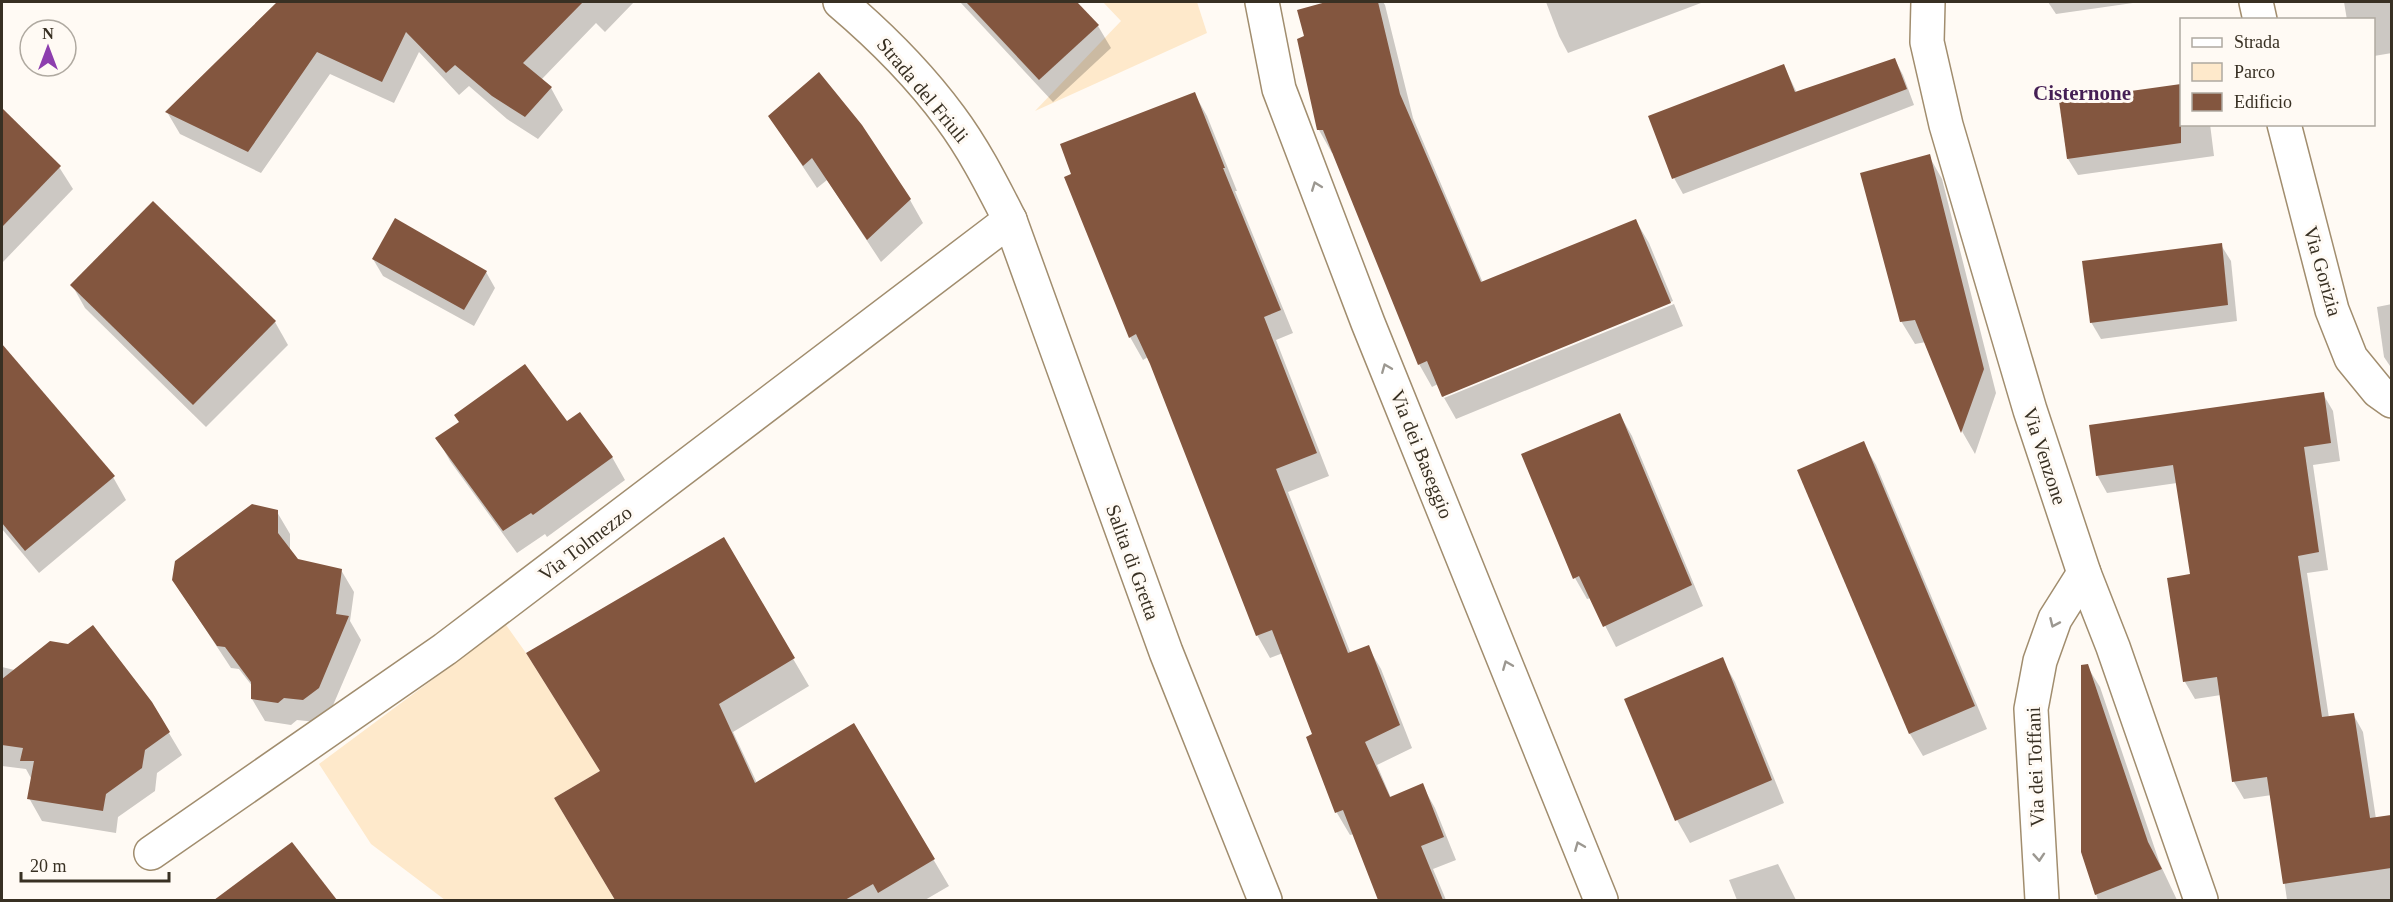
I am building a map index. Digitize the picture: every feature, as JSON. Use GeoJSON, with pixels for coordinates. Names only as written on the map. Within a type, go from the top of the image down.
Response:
{"type":"FeatureCollection","features":[{"type":"Feature","properties":{"kind":"street","name":"Strada del Friuli"},"geometry":{"type":"LineString","coordinates":[[840,2],[864,22],[918,78],[950,117],[975,153],[1010,220]]}},
{"type":"Feature","properties":{"kind":"street","name":"Via dei Baseggio"},"geometry":{"type":"LineString","coordinates":[[1262,2],[1279,89],[1368,323],[1601,900]]}},
{"type":"Feature","properties":{"kind":"street","name":"Via Venzone"},"geometry":{"type":"LineString","coordinates":[[1928,2],[1927,42],[1946,125],[2030,410],[2084,573],[2113,647],[2201,900]]}},
{"type":"Feature","properties":{"kind":"street"},"geometry":{"type":"LineString","coordinates":[[2256,2],[2260,18]]}},
{"type":"Feature","properties":{"kind":"street","name":"Via Gorizia"},"geometry":{"type":"LineString","coordinates":[[2285,126],[2332,310],[2350,358],[2378,391],[2391,401]]}},
{"type":"Feature","properties":{"kind":"street","name":"Via Tolmezzo"},"geometry":{"type":"LineString","coordinates":[[151,853],[445,649],[1010,220]]}},
{"type":"Feature","properties":{"kind":"street","name":"Salita di Gretta"},"geometry":{"type":"LineString","coordinates":[[1010,220],[1166,652],[1265,900]]}},
{"type":"Feature","properties":{"kind":"street","name":"Via dei Toffani"},"geometry":{"type":"LineString","coordinates":[[2042,900],[2031,709],[2040,661],[2055,619],[2084,573]]}},
{"type":"Feature","properties":{"kind":"green space"},"geometry":{"type":"Polygon","coordinates":[[[1103,2],[1197,2],[1207,33],[1035,111],[1121,21],[1103,2]]]}},
{"type":"Feature","properties":{"kind":"green space"},"geometry":{"type":"Polygon","coordinates":[[[506,625],[600,771],[554,798],[615,900],[445,900],[371,844],[319,764],[506,625]]]}},
{"type":"Feature","properties":{"kind":"building"},"geometry":{"type":"Polygon","coordinates":[[[277,2],[583,2],[523,63],[552,87],[525,117],[492,96],[455,65],[446,73],[406,32],[382,82],[317,52],[248,152],[165,112],[277,2]]]}},
{"type":"Feature","properties":{"kind":"building"},"geometry":{"type":"Polygon","coordinates":[[[966,2],[1077,2],[1099,25],[1039,80],[966,2]]]}},
{"type":"Feature","properties":{"kind":"building"},"geometry":{"type":"Polygon","coordinates":[[[1326,2],[1378,2],[1400,94],[1481,282],[1636,219],[1671,303],[1442,397],[1427,361],[1418,365],[1323,130],[1317,130],[1297,39],[1304,36],[1297,10],[1326,2]]]}},
{"type":"Feature","properties":{"kind":"building"},"geometry":{"type":"Polygon","coordinates":[[[1895,58],[1907,89],[1672,179],[1648,116],[1784,64],[1795,92],[1895,58]]]}},
{"type":"Feature","properties":{"kind":"building"},"geometry":{"type":"Polygon","coordinates":[[[819,72],[862,125],[911,199],[867,240],[812,158],[803,166],[768,116],[819,72]]]}},
{"type":"Feature","properties":{"kind":"building"},"geometry":{"type":"Polygon","coordinates":[[[2180,84],[2181,143],[2067,159],[2059,101],[2180,84]]]}},
{"type":"Feature","properties":{"kind":"building"},"geometry":{"type":"Polygon","coordinates":[[[1195,92],[1225,168],[1223,168],[1281,310],[1264,317],[1317,453],[1276,469],[1348,653],[1369,645],[1400,725],[1365,742],[1390,797],[1423,783],[1444,837],[1421,846],[1443,900],[1378,900],[1343,810],[1335,813],[1306,737],[1312,734],[1272,630],[1256,636],[1150,364],[1136,334],[1129,338],[1064,177],[1071,174],[1060,144],[1195,92]]]}},
{"type":"Feature","properties":{"kind":"building"},"geometry":{"type":"Polygon","coordinates":[[[2,108],[61,166],[2,227],[2,108]]]}},
{"type":"Feature","properties":{"kind":"building"},"geometry":{"type":"Polygon","coordinates":[[[1930,154],[1984,369],[1961,433],[1915,320],[1900,322],[1860,173],[1930,154]]]}},
{"type":"Feature","properties":{"kind":"building"},"geometry":{"type":"Polygon","coordinates":[[[153,201],[276,321],[193,405],[70,285],[153,201]]]}},
{"type":"Feature","properties":{"kind":"building"},"geometry":{"type":"Polygon","coordinates":[[[395,218],[487,271],[464,310],[372,259],[395,218]]]}},
{"type":"Feature","properties":{"kind":"building"},"geometry":{"type":"Polygon","coordinates":[[[2222,243],[2228,305],[2090,323],[2082,261],[2222,243]]]}},
{"type":"Feature","properties":{"kind":"building"},"geometry":{"type":"Polygon","coordinates":[[[2,344],[115,476],[25,551],[2,523],[2,344]]]}},
{"type":"Feature","properties":{"kind":"building"},"geometry":{"type":"Polygon","coordinates":[[[525,364],[567,421],[580,412],[613,457],[533,515],[531,513],[503,531],[435,438],[459,422],[454,415],[525,364]]]}},
{"type":"Feature","properties":{"kind":"building"},"geometry":{"type":"Polygon","coordinates":[[[2324,392],[2331,443],[2304,447],[2319,552],[2298,556],[2322,717],[2354,713],[2370,818],[2391,815],[2391,868],[2283,884],[2267,777],[2232,782],[2217,677],[2183,682],[2167,578],[2190,574],[2173,465],[2096,476],[2089,425],[2324,392]]]}},
{"type":"Feature","properties":{"kind":"building"},"geometry":{"type":"Polygon","coordinates":[[[1620,413],[1692,585],[1603,627],[1579,576],[1573,579],[1521,454],[1620,413]]]}},
{"type":"Feature","properties":{"kind":"building"},"geometry":{"type":"Polygon","coordinates":[[[1864,441],[1975,706],[1909,734],[1797,470],[1864,441]]]}},
{"type":"Feature","properties":{"kind":"building"},"geometry":{"type":"Polygon","coordinates":[[[252,504],[278,510],[278,533],[298,559],[342,569],[336,614],[349,616],[319,688],[303,700],[284,698],[278,703],[251,699],[251,682],[225,647],[217,646],[172,580],[175,561],[252,504]]]}},
{"type":"Feature","properties":{"kind":"building"},"geometry":{"type":"Polygon","coordinates":[[[724,537],[795,658],[719,704],[755,783],[854,723],[935,859],[878,893],[873,884],[845,900],[615,900],[554,798],[600,771],[526,653],[724,537]]]}},
{"type":"Feature","properties":{"kind":"building"},"geometry":{"type":"Polygon","coordinates":[[[93,625],[152,702],[170,732],[145,750],[142,768],[106,794],[103,811],[27,799],[34,761],[20,761],[23,748],[2,745],[2,679],[50,641],[68,644],[93,625]]]}},
{"type":"Feature","properties":{"kind":"building"},"geometry":{"type":"Polygon","coordinates":[[[1723,657],[1772,780],[1675,821],[1624,699],[1723,657]]]}},
{"type":"Feature","properties":{"kind":"building"},"geometry":{"type":"Polygon","coordinates":[[[2088,664],[2148,842],[2162,869],[2095,895],[2081,852],[2081,665],[2088,664]]]}},
{"type":"Feature","properties":{"kind":"building"},"geometry":{"type":"Polygon","coordinates":[[[292,842],[337,900],[214,900],[292,842]]]}},
{"type":"Feature","properties":{"kind":"district","name":"Cisternone"},"geometry":{"type":"Point","coordinates":[2082,93]}}]}
